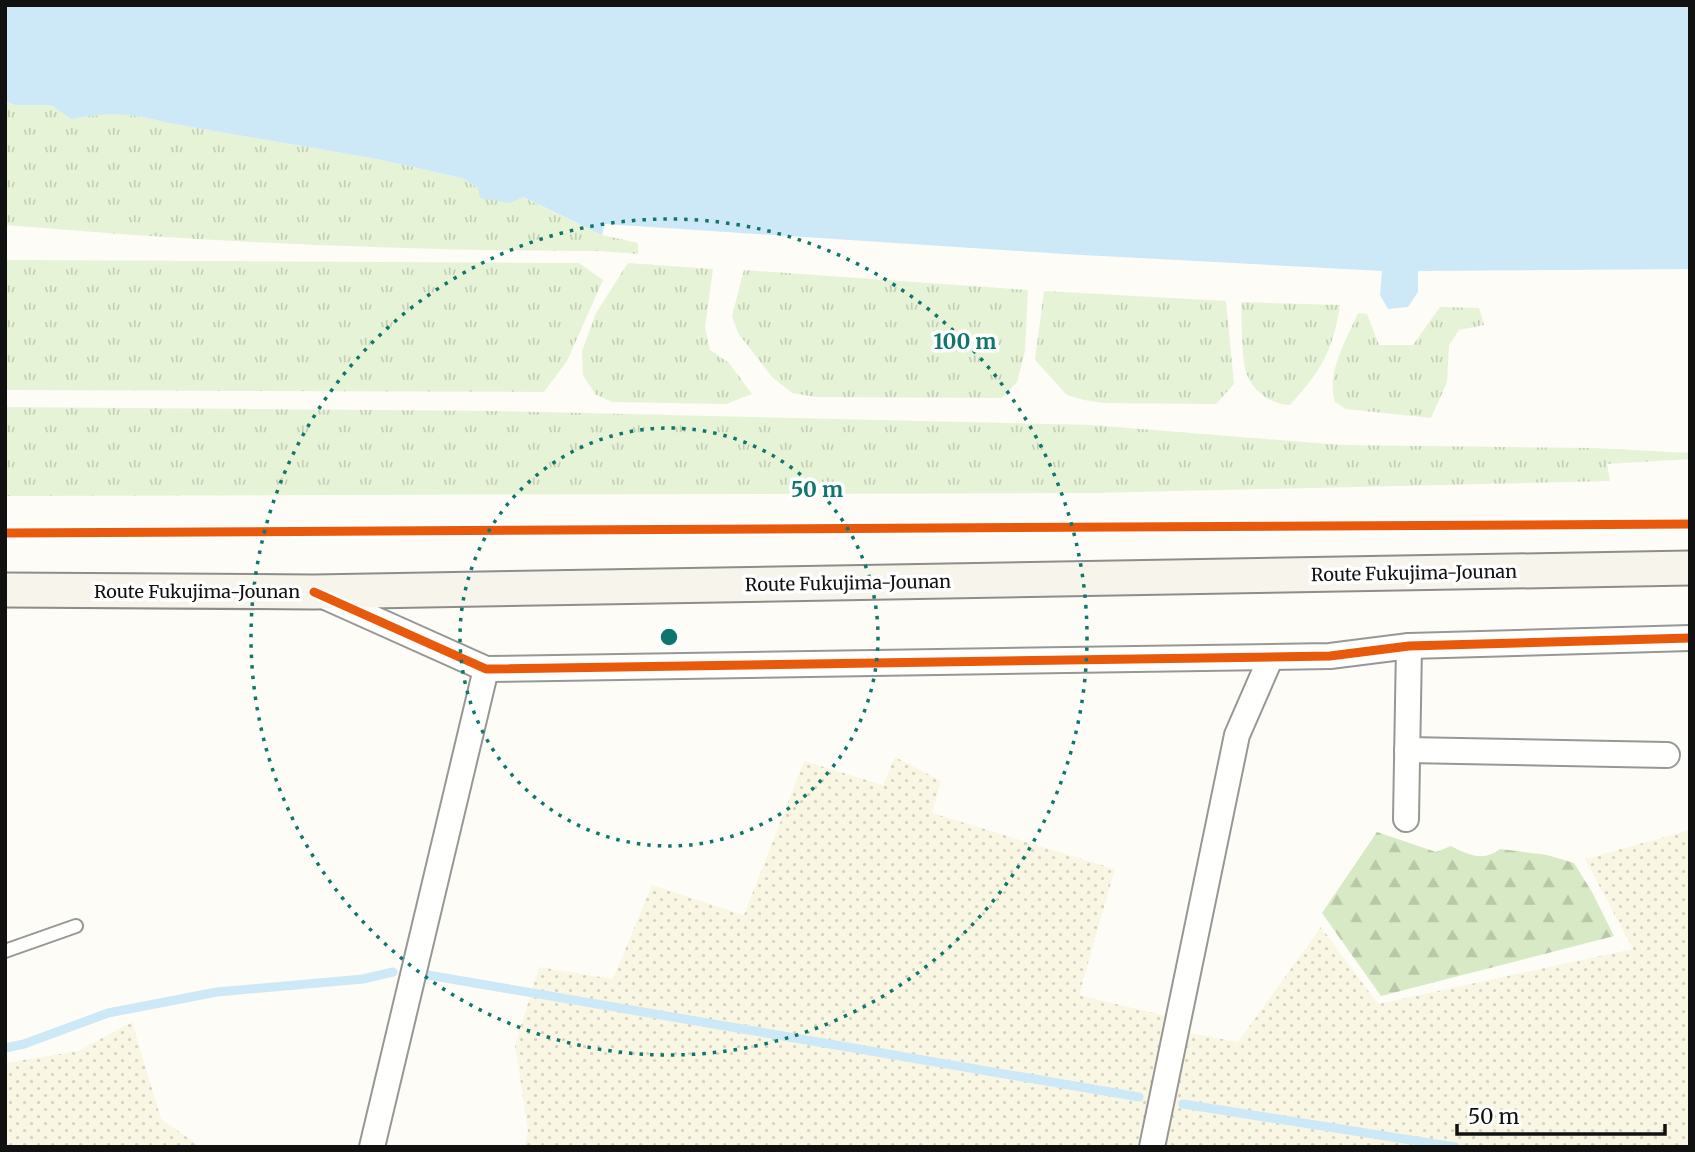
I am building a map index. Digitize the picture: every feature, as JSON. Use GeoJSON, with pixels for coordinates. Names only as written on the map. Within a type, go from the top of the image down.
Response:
{"type":"FeatureCollection","features":[{"type":"Feature","properties":{"kind":"main road","name":"Route Fukujima-Jounan"},"geometry":{"type":"LineString","coordinates":[[5,590],[314,592],[1690,568]]}},
{"type":"Feature","properties":{"kind":"street"},"geometry":{"type":"LineString","coordinates":[[314,592],[486,669],[1331,656],[1409,646],[1690,638]]}},
{"type":"Feature","properties":{"kind":"street"},"geometry":{"type":"LineString","coordinates":[[1406,819],[1409,646]]}},
{"type":"Feature","properties":{"kind":"street"},"geometry":{"type":"LineString","coordinates":[[1152,1147],[1237,734],[1271,657]]}},
{"type":"Feature","properties":{"kind":"street"},"geometry":{"type":"LineString","coordinates":[[372,1147],[486,669]]}},
{"type":"Feature","properties":{"kind":"street"},"geometry":{"type":"LineString","coordinates":[[1407,750],[1667,755]]}},
{"type":"Feature","properties":{"kind":"lane"},"geometry":{"type":"LineString","coordinates":[[5,951],[76,926]]}},
{"type":"Feature","properties":{"kind":"shaded area"},"geometry":{"type":"Polygon","coordinates":[[[895,757],[941,781],[932,813],[1115,869],[1079,995],[1166,1016],[1142,1147],[525,1147],[528,1130],[515,1046],[539,967],[613,979],[652,885],[744,915],[804,761],[883,785],[895,757]]]}},
{"type":"Feature","properties":{"kind":"shaded area"},"geometry":{"type":"Polygon","coordinates":[[[1690,830],[1690,1147],[1164,1147],[1185,1032],[1238,1042],[1321,927],[1378,1004],[1633,949],[1585,859],[1690,830]]]}},
{"type":"Feature","properties":{"kind":"shaded area"},"geometry":{"type":"Polygon","coordinates":[[[132,1022],[161,1119],[201,1147],[5,1147],[5,1063],[78,1051],[132,1022]]]}},
{"type":"Feature","properties":{"kind":"green space"},"geometry":{"type":"Polygon","coordinates":[[[5,101],[15,105],[51,105],[71,119],[97,115],[143,117],[377,159],[462,178],[478,188],[522,197],[602,235],[638,243],[638,254],[303,244],[5,225],[5,101]]]}},
{"type":"Feature","properties":{"kind":"green space"},"geometry":{"type":"Polygon","coordinates":[[[5,260],[579,263],[603,280],[567,361],[544,392],[5,390],[5,260]]]}},
{"type":"Feature","properties":{"kind":"green space"},"geometry":{"type":"Polygon","coordinates":[[[628,263],[713,269],[705,327],[710,350],[729,363],[752,394],[726,404],[612,402],[595,394],[583,375],[582,351],[596,313],[628,263]]]}},
{"type":"Feature","properties":{"kind":"green space"},"geometry":{"type":"Polygon","coordinates":[[[744,270],[1028,290],[1025,351],[1017,382],[1002,398],[816,397],[792,393],[772,377],[738,333],[732,316],[744,270]]]}},
{"type":"Feature","properties":{"kind":"green space"},"geometry":{"type":"Polygon","coordinates":[[[1044,291],[1226,301],[1234,384],[1216,404],[1104,403],[1067,395],[1035,360],[1044,291]]]}},
{"type":"Feature","properties":{"kind":"green space"},"geometry":{"type":"Polygon","coordinates":[[[1241,302],[1340,305],[1334,335],[1324,360],[1290,405],[1277,403],[1264,396],[1254,387],[1247,375],[1241,302]]]}},
{"type":"Feature","properties":{"kind":"green space"},"geometry":{"type":"Polygon","coordinates":[[[1440,307],[1479,308],[1484,325],[1459,330],[1449,345],[1447,382],[1431,418],[1346,409],[1335,402],[1335,368],[1358,313],[1367,314],[1379,345],[1413,345],[1440,307]]]}},
{"type":"Feature","properties":{"kind":"green space"},"geometry":{"type":"Polygon","coordinates":[[[5,407],[495,411],[1091,425],[1342,445],[1594,448],[1690,453],[1690,459],[1607,464],[1610,481],[1094,493],[5,496],[5,407]]]}},
{"type":"Feature","properties":{"kind":"green space"},"geometry":{"type":"Polygon","coordinates":[[[1377,832],[1436,852],[1451,846],[1482,856],[1500,849],[1547,855],[1574,863],[1614,936],[1381,996],[1322,913],[1377,832]]]}},
{"type":"Feature","properties":{"kind":"water"},"geometry":{"type":"Polygon","coordinates":[[[5,5],[1690,5],[1690,269],[1418,271],[1418,292],[1408,307],[1388,309],[1380,295],[1382,271],[1064,254],[605,224],[602,235],[523,197],[510,203],[480,198],[478,188],[462,178],[377,159],[143,117],[97,115],[71,119],[51,105],[15,105],[5,101],[5,5]]]}},
{"type":"Feature","properties":{"kind":"waterway"},"geometry":{"type":"LineString","coordinates":[[5,1048],[24,1044],[108,1013],[217,992],[363,979],[393,972]]}},
{"type":"Feature","properties":{"kind":"waterway"},"geometry":{"type":"LineString","coordinates":[[422,974],[1139,1097]]}},
{"type":"Feature","properties":{"kind":"waterway"},"geometry":{"type":"LineString","coordinates":[[1183,1104],[1455,1147]]}},
{"type":"Feature","properties":{"kind":"cycle path"},"geometry":{"type":"LineString","coordinates":[[5,533],[1690,524]]}},
{"type":"Feature","properties":{"kind":"cycle path"},"geometry":{"type":"LineString","coordinates":[[314,592],[486,669],[1330,656],[1409,646],[1690,638]]}}]}
